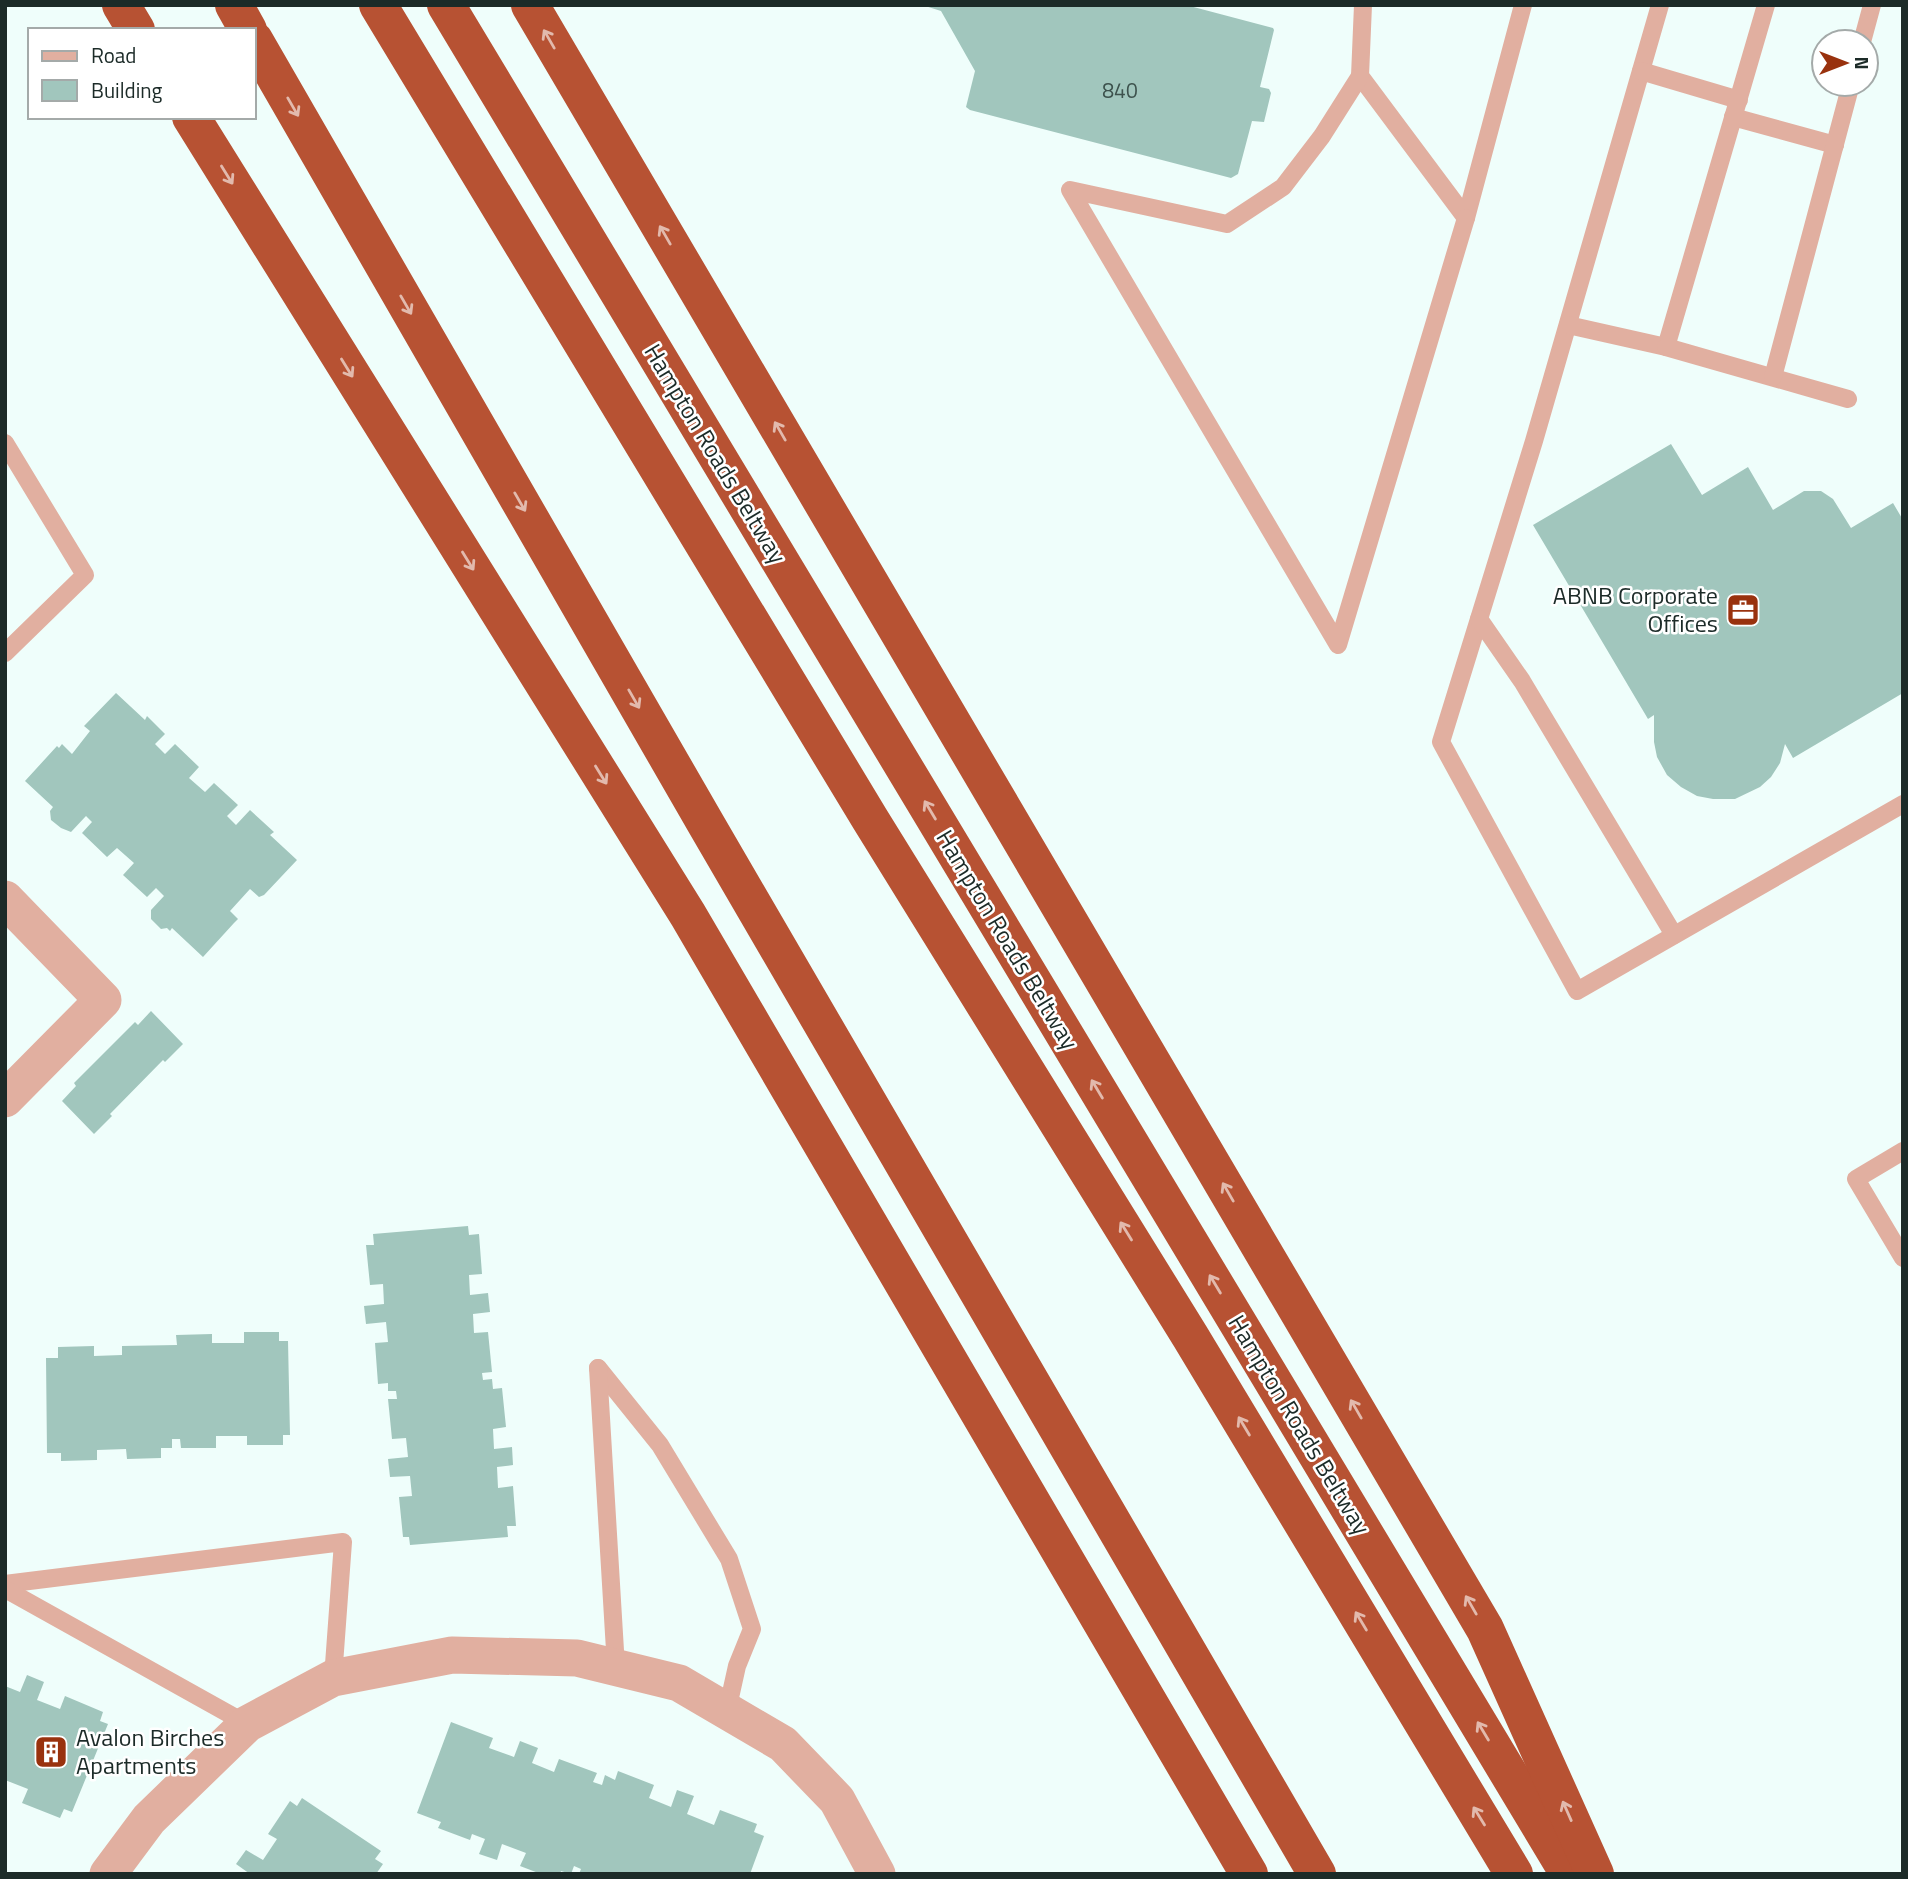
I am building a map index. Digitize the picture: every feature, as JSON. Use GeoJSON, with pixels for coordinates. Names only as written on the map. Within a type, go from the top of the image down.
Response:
{"type":"FeatureCollection","features":[{"type":"Feature","properties":{"kind":"highway"},"geometry":{"type":"LineString","coordinates":[[121,5],[135,28]]}},
{"type":"Feature","properties":{"kind":"highway"},"geometry":{"type":"LineString","coordinates":[[234,5],[248,28]]}},
{"type":"Feature","properties":{"kind":"highway"},"geometry":{"type":"LineString","coordinates":[[241,5],[250,28]]}},
{"type":"Feature","properties":{"kind":"highway"},"geometry":{"type":"LineString","coordinates":[[378,5],[870,819],[1190,1336],[1514,1874]]}},
{"type":"Feature","properties":{"kind":"highway","name":"Hampton Roads Beltway"},"geometry":{"type":"LineString","coordinates":[[446,5],[1569,1874]]}},
{"type":"Feature","properties":{"kind":"highway"},"geometry":{"type":"LineString","coordinates":[[530,5],[1485,1629],[1595,1874]]}},
{"type":"Feature","properties":{"kind":"highway"},"geometry":{"type":"LineString","coordinates":[[256,42],[741,885],[1317,1874]]}},
{"type":"Feature","properties":{"kind":"highway"},"geometry":{"type":"LineString","coordinates":[[192,119],[695,927],[1249,1874]]}},
{"type":"Feature","properties":{"kind":"street"},"geometry":{"type":"LineString","coordinates":[[5,900],[103,1000],[5,1099]]}},
{"type":"Feature","properties":{"kind":"street"},"geometry":{"type":"LineString","coordinates":[[108,1874],[149,1819],[247,1724],[333,1678],[452,1655],[576,1658],[679,1683],[783,1744],[837,1800],[877,1874]]}},
{"type":"Feature","properties":{"kind":"lane"},"geometry":{"type":"LineString","coordinates":[[1363,5],[1360,76],[1322,136],[1283,187],[1227,224],[1070,190],[1338,645],[1466,218],[1523,5]]}},
{"type":"Feature","properties":{"kind":"lane"},"geometry":{"type":"LineString","coordinates":[[1660,5],[1568,325],[1441,742],[1577,991],[1903,804]]}},
{"type":"Feature","properties":{"kind":"lane"},"geometry":{"type":"LineString","coordinates":[[1666,347],[1766,5]]}},
{"type":"Feature","properties":{"kind":"lane"},"geometry":{"type":"LineString","coordinates":[[1866,28],[1872,5]]}},
{"type":"Feature","properties":{"kind":"lane"},"geometry":{"type":"LineString","coordinates":[[1641,71],[1738,100]]}},
{"type":"Feature","properties":{"kind":"lane"},"geometry":{"type":"LineString","coordinates":[[1360,76],[1466,218]]}},
{"type":"Feature","properties":{"kind":"lane"},"geometry":{"type":"LineString","coordinates":[[1773,377],[1847,98]]}},
{"type":"Feature","properties":{"kind":"lane"},"geometry":{"type":"LineString","coordinates":[[1733,117],[1835,145]]}},
{"type":"Feature","properties":{"kind":"lane"},"geometry":{"type":"LineString","coordinates":[[1568,325],[1666,347],[1848,399]]}},
{"type":"Feature","properties":{"kind":"lane"},"geometry":{"type":"LineString","coordinates":[[5,443],[85,575],[5,653]]}},
{"type":"Feature","properties":{"kind":"lane"},"geometry":{"type":"LineString","coordinates":[[1479,619],[1522,681],[1674,935]]}},
{"type":"Feature","properties":{"kind":"lane"},"geometry":{"type":"LineString","coordinates":[[1903,1151],[1856,1179],[1903,1258]]}},
{"type":"Feature","properties":{"kind":"lane"},"geometry":{"type":"LineString","coordinates":[[616,1667],[598,1367],[660,1445],[729,1559],[752,1629],[737,1666],[727,1711]]}},
{"type":"Feature","properties":{"kind":"lane"},"geometry":{"type":"LineString","coordinates":[[5,1587],[343,1542],[333,1678]]}},
{"type":"Feature","properties":{"kind":"lane"},"geometry":{"type":"LineString","coordinates":[[5,1587],[247,1724]]}},
{"type":"Feature","properties":{"kind":"building"},"geometry":{"type":"Polygon","coordinates":[[[922,5],[1186,5],[1273,28],[1260,87],[1269,89],[1271,93],[1264,122],[1252,121],[1238,174],[1231,178],[970,110],[966,107],[975,71],[941,11],[922,5]]]}},
{"type":"Feature","properties":{"kind":"building","name":"ABNB Corporate Offices"},"geometry":{"type":"Polygon","coordinates":[[[1671,444],[1702,495],[1748,467],[1773,510],[1804,491],[1821,491],[1833,499],[1851,528],[1893,503],[1903,520],[1903,693],[1793,758],[1785,744],[1780,763],[1771,777],[1760,787],[1735,799],[1697,796],[1667,775],[1657,757],[1654,715],[1648,719],[1533,525],[1671,444]]]}},
{"type":"Feature","properties":{"kind":"building"},"geometry":{"type":"Polygon","coordinates":[[[116,693],[145,720],[147,716],[165,734],[155,744],[165,754],[175,744],[199,767],[189,778],[205,792],[214,783],[238,805],[227,816],[236,825],[250,810],[274,832],[270,835],[297,860],[264,895],[259,897],[250,889],[230,911],[238,919],[203,957],[172,928],[170,931],[167,928],[161,929],[151,919],[151,910],[164,896],[156,888],[147,897],[123,875],[134,863],[117,848],[107,857],[82,833],[92,822],[86,816],[71,832],[61,828],[51,820],[50,811],[53,807],[25,781],[57,746],[59,748],[62,744],[72,754],[90,731],[84,726],[116,693]]]}},
{"type":"Feature","properties":{"kind":"building"},"geometry":{"type":"Polygon","coordinates":[[[151,1011],[183,1044],[165,1062],[163,1060],[94,1134],[62,1101],[76,1086],[74,1083],[135,1022],[138,1025],[151,1011]]]}},
{"type":"Feature","properties":{"kind":"building"},"geometry":{"type":"Polygon","coordinates":[[[468,1226],[469,1235],[479,1234],[482,1274],[469,1275],[470,1295],[488,1293],[490,1312],[473,1314],[474,1333],[488,1332],[492,1372],[482,1373],[483,1380],[492,1379],[493,1389],[502,1388],[506,1427],[493,1429],[494,1449],[512,1447],[513,1465],[497,1467],[498,1488],[513,1486],[516,1526],[507,1526],[508,1537],[410,1545],[409,1537],[403,1537],[399,1497],[412,1496],[410,1476],[390,1477],[388,1459],[408,1457],[406,1438],[392,1439],[388,1399],[397,1399],[396,1391],[388,1391],[388,1383],[378,1384],[375,1343],[388,1342],[386,1322],[366,1324],[364,1306],[384,1304],[383,1284],[370,1285],[366,1245],[374,1245],[373,1234],[468,1226]]]}},
{"type":"Feature","properties":{"kind":"building"},"geometry":{"type":"Polygon","coordinates":[[[244,1332],[279,1332],[279,1341],[288,1341],[290,1435],[283,1435],[283,1445],[247,1445],[247,1436],[216,1436],[216,1448],[181,1448],[180,1439],[172,1439],[172,1448],[161,1448],[161,1458],[127,1459],[126,1449],[97,1450],[97,1460],[61,1461],[61,1453],[47,1453],[46,1358],[58,1358],[58,1347],[94,1346],[94,1356],[122,1355],[122,1346],[177,1345],[176,1335],[212,1334],[212,1343],[244,1343],[244,1332]]]}},
{"type":"Feature","properties":{"kind":"building","name":"Avalon Birches Apartments"},"geometry":{"type":"Polygon","coordinates":[[[27,1675],[44,1682],[37,1700],[60,1709],[65,1696],[103,1712],[100,1721],[108,1724],[72,1812],[64,1809],[60,1818],[22,1803],[28,1789],[5,1780],[5,1686],[20,1692],[27,1675]]]}},
{"type":"Feature","properties":{"kind":"building"},"geometry":{"type":"Polygon","coordinates":[[[451,1722],[493,1738],[489,1748],[514,1757],[520,1741],[538,1748],[532,1763],[554,1772],[559,1759],[597,1773],[593,1782],[602,1785],[605,1775],[615,1780],[618,1771],[654,1785],[649,1798],[671,1807],[677,1790],[694,1796],[687,1814],[714,1825],[720,1810],[757,1824],[754,1832],[764,1836],[750,1874],[579,1874],[581,1869],[574,1866],[571,1874],[561,1871],[560,1874],[541,1874],[520,1866],[526,1853],[502,1844],[497,1860],[479,1854],[485,1839],[472,1834],[470,1840],[438,1828],[441,1822],[417,1813],[451,1722]]]}},
{"type":"Feature","properties":{"kind":"building"},"geometry":{"type":"Polygon","coordinates":[[[302,1798],[381,1851],[375,1859],[383,1864],[376,1874],[250,1874],[236,1864],[246,1850],[263,1860],[277,1839],[268,1834],[290,1801],[297,1806],[302,1798]]]}},
{"type":"Feature","properties":{"kind":"place","name":"ABNB Corporate Offices"},"geometry":{"type":"Point","coordinates":[1743,610]}},
{"type":"Feature","properties":{"kind":"place","name":"Avalon Birches Apartments"},"geometry":{"type":"Point","coordinates":[51,1752]}}]}
